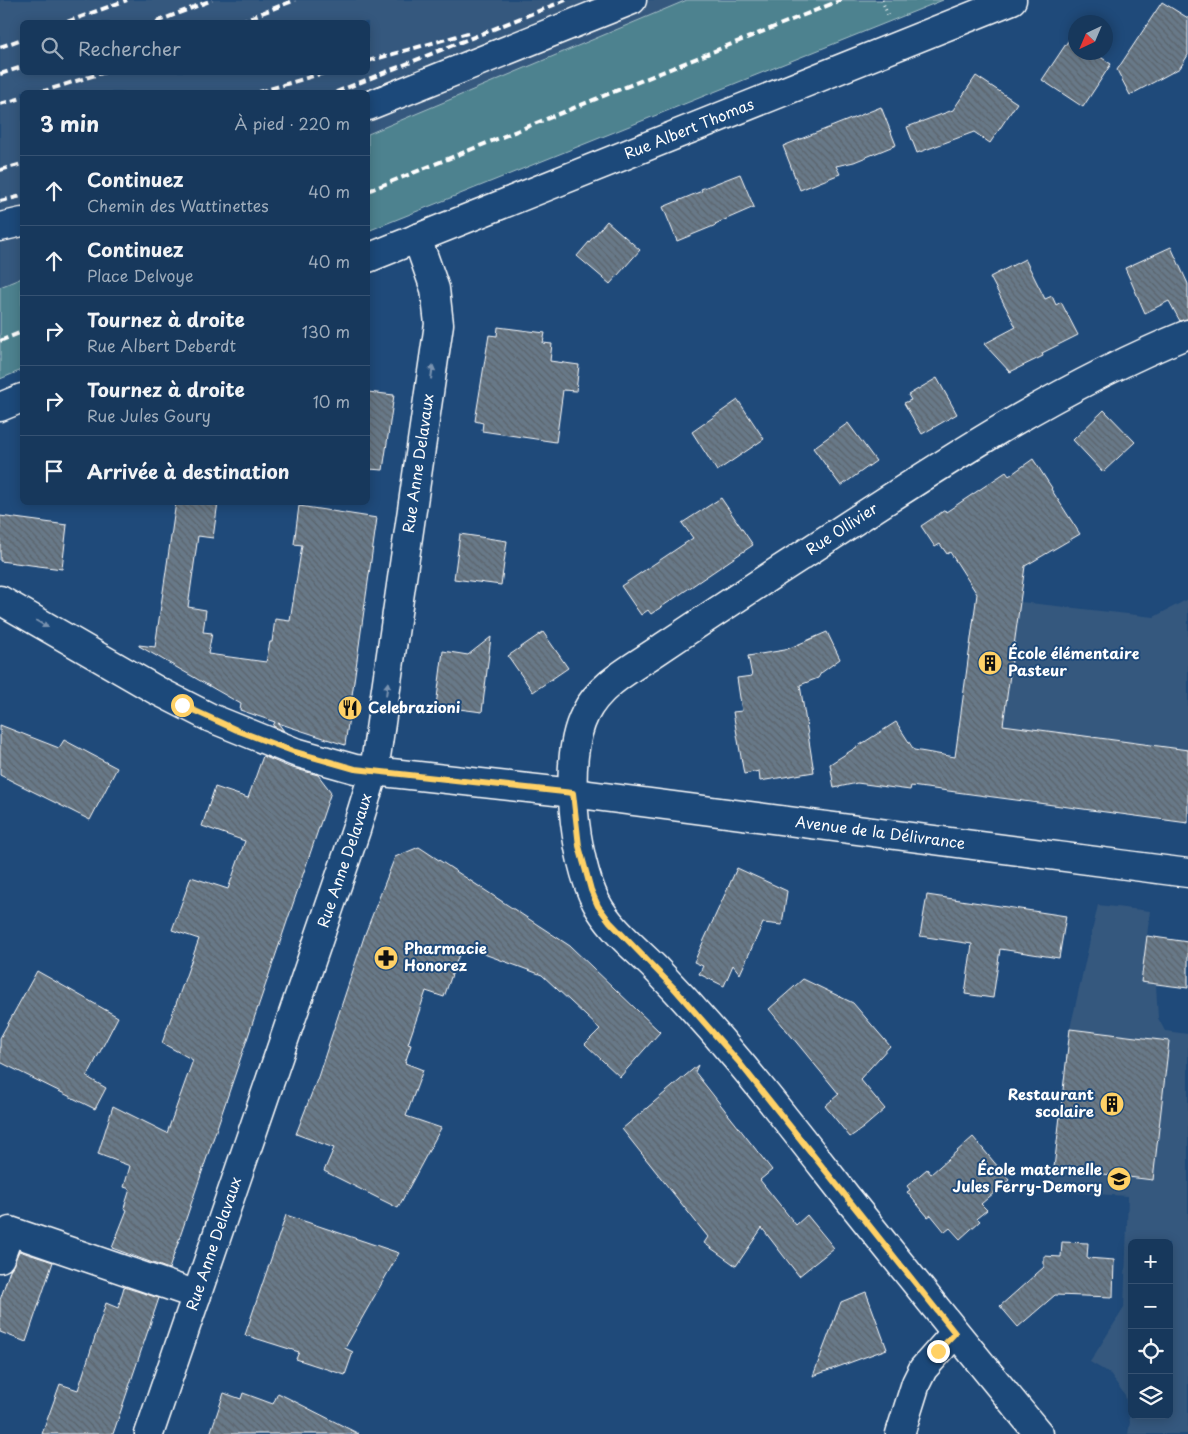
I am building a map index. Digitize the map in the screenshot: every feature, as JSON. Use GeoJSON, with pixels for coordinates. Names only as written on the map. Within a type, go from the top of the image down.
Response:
{"type":"FeatureCollection","features":[{"type":"Feature","properties":{"kind":"street"},"geometry":{"type":"LineString","coordinates":[[370,105],[632,0]]}},
{"type":"Feature","properties":{"kind":"street","name":"Rue Albert Thomas"},"geometry":{"type":"LineString","coordinates":[[370,257],[1012,0]]}},
{"type":"Feature","properties":{"kind":"street"},"geometry":{"type":"LineString","coordinates":[[0,227],[20,222]]}},
{"type":"Feature","properties":{"kind":"street","name":"Rue Anne Delavaux"},"geometry":{"type":"LineString","coordinates":[[149,1434],[353,840],[374,772],[439,324],[435,289],[416,238]]}},
{"type":"Feature","properties":{"kind":"street","name":"Rue Ollivier"},"geometry":{"type":"LineString","coordinates":[[1039,1434],[955,1333],[738,1061],[686,1001],[610,922],[598,906],[591,890],[579,846],[573,793],[573,759],[576,736],[582,718],[591,702],[619,677],[937,467],[1017,418],[1101,373],[1188,334]]}},
{"type":"Feature","properties":{"kind":"street"},"geometry":{"type":"LineString","coordinates":[[0,407],[20,399]]}},
{"type":"Feature","properties":{"kind":"street","name":"Avenue de la Délivrance"},"geometry":{"type":"LineString","coordinates":[[0,600],[165,695],[211,718],[295,752],[355,769],[573,793],[1188,872]]}},
{"type":"Feature","properties":{"kind":"street"},"geometry":{"type":"LineString","coordinates":[[0,1258],[10,1231],[197,1295]]}},
{"type":"Feature","properties":{"kind":"street"},"geometry":{"type":"LineString","coordinates":[[900,1434],[916,1383],[923,1369],[955,1333]]}},
{"type":"Feature","properties":{"kind":"shaded area"},"geometry":{"type":"Polygon","coordinates":[[[0,0],[943,0],[370,230],[370,90],[20,90],[20,371],[0,379],[0,0]]]}},
{"type":"Feature","properties":{"kind":"shaded area"},"geometry":{"type":"Polygon","coordinates":[[[976,597],[1154,617],[1188,599],[1188,823],[951,791],[976,597]]]}},
{"type":"Feature","properties":{"kind":"shaded area","name":"École maternelle Jules Ferry-Demory"},"geometry":{"type":"Polygon","coordinates":[[[1098,905],[1150,911],[1147,936],[1188,942],[1188,988],[1156,985],[1158,1018],[1165,1031],[1188,1034],[1188,1434],[1128,1434],[1129,1419],[1173,1419],[1173,1239],[1128,1239],[1128,1411],[1125,1395],[1109,1373],[1090,1362],[1124,1308],[1128,1196],[1045,1191],[1054,1168],[1070,1029],[1098,905]]]}},
{"type":"Feature","properties":{"kind":"green space"},"geometry":{"type":"Polygon","coordinates":[[[687,0],[943,0],[370,230],[370,133],[687,0]]]}},
{"type":"Feature","properties":{"kind":"green space"},"geometry":{"type":"Polygon","coordinates":[[[20,279],[20,371],[0,379],[0,287],[20,279]]]}},
{"type":"Feature","properties":{"kind":"building"},"geometry":{"type":"Polygon","coordinates":[[[1162,2],[1188,18],[1188,55],[1180,68],[1130,95],[1117,70],[1162,2]]]}},
{"type":"Feature","properties":{"kind":"building"},"geometry":{"type":"Polygon","coordinates":[[[1068,41],[1068,60],[1105,60],[1111,64],[1083,107],[1042,80],[1068,41]]]}},
{"type":"Feature","properties":{"kind":"building"},"geometry":{"type":"Polygon","coordinates":[[[976,76],[1017,103],[990,143],[974,132],[917,153],[907,127],[953,110],[976,76]]]}},
{"type":"Feature","properties":{"kind":"building"},"geometry":{"type":"Polygon","coordinates":[[[881,107],[896,145],[854,162],[836,166],[840,174],[800,190],[783,146],[881,107]]]}},
{"type":"Feature","properties":{"kind":"building"},"geometry":{"type":"Polygon","coordinates":[[[740,174],[754,207],[677,241],[663,207],[702,191],[701,189],[740,174]]]}},
{"type":"Feature","properties":{"kind":"building"},"geometry":{"type":"Polygon","coordinates":[[[607,221],[640,250],[610,284],[577,256],[607,221]]]}},
{"type":"Feature","properties":{"kind":"building"},"geometry":{"type":"Polygon","coordinates":[[[1171,247],[1188,284],[1188,319],[1180,321],[1169,301],[1145,313],[1125,268],[1171,247]]]}},
{"type":"Feature","properties":{"kind":"building"},"geometry":{"type":"Polygon","coordinates":[[[1025,259],[1045,299],[1052,296],[1056,305],[1061,302],[1078,335],[1042,353],[1043,356],[1010,372],[984,344],[1016,327],[990,277],[1025,259]]]}},
{"type":"Feature","properties":{"kind":"building"},"geometry":{"type":"Polygon","coordinates":[[[498,327],[545,333],[543,343],[552,344],[550,361],[579,365],[576,391],[563,390],[556,442],[482,431],[483,423],[475,421],[489,335],[497,336],[498,327]]]}},
{"type":"Feature","properties":{"kind":"building"},"geometry":{"type":"Polygon","coordinates":[[[937,378],[957,414],[922,434],[904,403],[911,400],[908,395],[937,378]]]}},
{"type":"Feature","properties":{"kind":"building"},"geometry":{"type":"Polygon","coordinates":[[[370,392],[394,395],[383,470],[370,469],[370,392]]]}},
{"type":"Feature","properties":{"kind":"building"},"geometry":{"type":"Polygon","coordinates":[[[738,400],[764,439],[717,471],[692,432],[738,400]]]}},
{"type":"Feature","properties":{"kind":"building"},"geometry":{"type":"Polygon","coordinates":[[[1104,410],[1135,442],[1103,472],[1073,440],[1104,410]]]}},
{"type":"Feature","properties":{"kind":"building"},"geometry":{"type":"Polygon","coordinates":[[[848,423],[876,461],[841,486],[813,448],[848,423]]]}},
{"type":"Feature","properties":{"kind":"building"},"geometry":{"type":"Polygon","coordinates":[[[1033,459],[1080,534],[1025,566],[1003,725],[1188,750],[1188,823],[911,786],[910,790],[857,783],[834,788],[830,764],[896,722],[914,750],[955,757],[977,594],[950,552],[947,554],[940,544],[935,547],[921,526],[945,510],[946,512],[1006,472],[1009,476],[1033,459]]]}},
{"type":"Feature","properties":{"kind":"building"},"geometry":{"type":"Polygon","coordinates":[[[721,498],[753,545],[651,614],[648,610],[641,615],[621,586],[693,538],[682,523],[721,498]]]}},
{"type":"Feature","properties":{"kind":"building"},"geometry":{"type":"Polygon","coordinates":[[[176,505],[218,505],[213,538],[198,536],[188,607],[206,610],[203,632],[212,633],[208,654],[266,662],[270,642],[272,642],[275,619],[290,621],[302,545],[294,544],[299,506],[377,518],[345,745],[278,723],[284,731],[273,726],[275,722],[240,710],[241,704],[139,645],[155,647],[176,505]]]}},
{"type":"Feature","properties":{"kind":"building"},"geometry":{"type":"Polygon","coordinates":[[[0,516],[67,525],[62,569],[0,561],[0,516]]]}},
{"type":"Feature","properties":{"kind":"building"},"geometry":{"type":"Polygon","coordinates":[[[460,534],[507,541],[501,585],[454,579],[460,534]]]}},
{"type":"Feature","properties":{"kind":"building"},"geometry":{"type":"Polygon","coordinates":[[[543,632],[568,668],[533,692],[508,656],[543,632]]]}},
{"type":"Feature","properties":{"kind":"building"},"geometry":{"type":"Polygon","coordinates":[[[827,632],[840,659],[821,673],[818,678],[800,685],[814,772],[760,781],[759,771],[744,774],[733,712],[742,711],[737,678],[752,676],[748,656],[785,650],[827,632]]]}},
{"type":"Feature","properties":{"kind":"building"},"geometry":{"type":"Polygon","coordinates":[[[491,637],[482,712],[436,706],[443,651],[468,655],[491,637]]]}},
{"type":"Feature","properties":{"kind":"building"},"geometry":{"type":"Polygon","coordinates":[[[0,725],[59,748],[64,740],[117,768],[90,820],[0,775],[0,725]]]}},
{"type":"Feature","properties":{"kind":"building"},"geometry":{"type":"Polygon","coordinates":[[[263,756],[289,767],[318,775],[331,792],[169,1269],[112,1248],[127,1210],[124,1208],[130,1189],[124,1187],[130,1166],[98,1154],[113,1106],[167,1133],[193,1060],[162,1043],[199,939],[172,930],[191,877],[228,889],[245,841],[202,826],[215,787],[248,798],[263,756]]]}},
{"type":"Feature","properties":{"kind":"building"},"geometry":{"type":"Polygon","coordinates":[[[419,847],[570,946],[660,1032],[620,1077],[585,1044],[600,1029],[542,975],[462,946],[444,997],[426,991],[408,1044],[411,1045],[405,1063],[423,1070],[406,1116],[441,1128],[398,1208],[324,1171],[334,1148],[296,1134],[318,1077],[365,934],[395,857],[419,847]]]}},
{"type":"Feature","properties":{"kind":"building"},"geometry":{"type":"Polygon","coordinates":[[[737,868],[787,891],[782,925],[763,923],[740,974],[733,965],[724,986],[699,974],[703,966],[694,962],[737,868]]]}},
{"type":"Feature","properties":{"kind":"building"},"geometry":{"type":"Polygon","coordinates":[[[927,895],[1066,916],[1059,958],[1000,949],[993,998],[965,994],[972,944],[920,936],[927,895]]]}},
{"type":"Feature","properties":{"kind":"building"},"geometry":{"type":"Polygon","coordinates":[[[1147,936],[1188,942],[1188,988],[1141,982],[1147,936]]]}},
{"type":"Feature","properties":{"kind":"building"},"geometry":{"type":"Polygon","coordinates":[[[37,971],[118,1017],[87,1077],[106,1088],[95,1109],[0,1062],[0,1038],[37,971]]]}},
{"type":"Feature","properties":{"kind":"building"},"geometry":{"type":"Polygon","coordinates":[[[803,979],[853,1003],[890,1046],[860,1079],[885,1109],[850,1137],[825,1106],[839,1094],[769,1009],[803,979]]]}},
{"type":"Feature","properties":{"kind":"building","name":"Restaurant scolaire"},"geometry":{"type":"Polygon","coordinates":[[[1070,1029],[1169,1041],[1153,1180],[1054,1168],[1070,1029]]]}},
{"type":"Feature","properties":{"kind":"building"},"geometry":{"type":"Polygon","coordinates":[[[698,1065],[695,1072],[772,1170],[760,1180],[796,1225],[807,1215],[834,1248],[799,1276],[762,1228],[736,1266],[704,1243],[708,1237],[622,1129],[698,1065]]]}},
{"type":"Feature","properties":{"kind":"building"},"geometry":{"type":"Polygon","coordinates":[[[973,1137],[1009,1180],[981,1204],[987,1210],[977,1218],[980,1221],[960,1239],[950,1228],[945,1232],[931,1215],[928,1217],[907,1192],[910,1190],[907,1186],[927,1169],[931,1174],[973,1137]]]}},
{"type":"Feature","properties":{"kind":"building"},"geometry":{"type":"Polygon","coordinates":[[[286,1215],[399,1253],[345,1348],[353,1352],[345,1375],[296,1359],[299,1352],[245,1335],[286,1215]]]}},
{"type":"Feature","properties":{"kind":"building"},"geometry":{"type":"Polygon","coordinates":[[[1062,1242],[1088,1243],[1087,1258],[1114,1260],[1113,1297],[1055,1295],[1018,1327],[1000,1306],[1044,1267],[1044,1256],[1061,1257],[1062,1242]]]}},
{"type":"Feature","properties":{"kind":"building"},"geometry":{"type":"Polygon","coordinates":[[[19,1251],[53,1262],[26,1342],[0,1332],[0,1300],[10,1270],[19,1251]]]}},
{"type":"Feature","properties":{"kind":"building"},"geometry":{"type":"Polygon","coordinates":[[[124,1287],[159,1298],[113,1434],[42,1434],[60,1384],[78,1390],[106,1303],[118,1308],[124,1287]]]}},
{"type":"Feature","properties":{"kind":"building"},"geometry":{"type":"Polygon","coordinates":[[[866,1292],[887,1349],[813,1376],[841,1302],[866,1292]]]}},
{"type":"Feature","properties":{"kind":"building"},"geometry":{"type":"Polygon","coordinates":[[[224,1393],[241,1399],[243,1393],[273,1404],[278,1393],[359,1434],[210,1434],[224,1393]]]}},
{"type":"Feature","properties":{"kind":"railway"},"geometry":{"type":"LineString","coordinates":[[72,20],[127,0]]}},
{"type":"Feature","properties":{"kind":"railway"},"geometry":{"type":"LineString","coordinates":[[161,20],[212,0]]}},
{"type":"Feature","properties":{"kind":"railway"},"geometry":{"type":"LineString","coordinates":[[244,20],[295,0]]}},
{"type":"Feature","properties":{"kind":"railway"},"geometry":{"type":"LineString","coordinates":[[341,90],[566,0]]}},
{"type":"Feature","properties":{"kind":"railway"},"geometry":{"type":"LineString","coordinates":[[370,190],[841,0]]}},
{"type":"Feature","properties":{"kind":"railway"},"geometry":{"type":"LineString","coordinates":[[370,60],[468,33]]}},
{"type":"Feature","properties":{"kind":"railway"},"geometry":{"type":"LineString","coordinates":[[0,47],[20,40]]}},
{"type":"Feature","properties":{"kind":"railway"},"geometry":{"type":"LineString","coordinates":[[0,74],[20,68]]}},
{"type":"Feature","properties":{"kind":"railway"},"geometry":{"type":"LineString","coordinates":[[47,90],[95,75]]}},
{"type":"Feature","properties":{"kind":"railway"},"geometry":{"type":"LineString","coordinates":[[266,90],[317,75]]}},
{"type":"Feature","properties":{"kind":"railway"},"geometry":{"type":"LineString","coordinates":[[0,104],[20,99]]}},
{"type":"Feature","properties":{"kind":"railway"},"geometry":{"type":"LineString","coordinates":[[0,170],[20,165]]}},
{"type":"Feature","properties":{"kind":"railway"},"geometry":{"type":"LineString","coordinates":[[0,201],[20,196]]}},
{"type":"Feature","properties":{"kind":"railway"},"geometry":{"type":"LineString","coordinates":[[0,341],[20,333]]}},
{"type":"Feature","properties":{"kind":"place","name":"École élémentaire Pasteur"},"geometry":{"type":"Point","coordinates":[990,663]}},
{"type":"Feature","properties":{"kind":"place","name":"Celebrazioni"},"geometry":{"type":"Point","coordinates":[350,708]}},
{"type":"Feature","properties":{"kind":"place","name":"Pharmacie Honorez"},"geometry":{"type":"Point","coordinates":[386,958]}},
{"type":"Feature","properties":{"kind":"place","name":"Restaurant scolaire"},"geometry":{"type":"Point","coordinates":[1112,1104]}},
{"type":"Feature","properties":{"kind":"place","name":"École maternelle Jules Ferry-Demory"},"geometry":{"type":"Point","coordinates":[1119,1179]}},
{"type":"Feature","properties":{"kind":"route"},"geometry":{"type":"LineString","coordinates":[[182,705],[239,731],[295,752],[355,769],[573,793],[579,846],[591,890],[598,906],[610,922],[673,987],[738,1061],[955,1333],[938,1351]]}}]}
